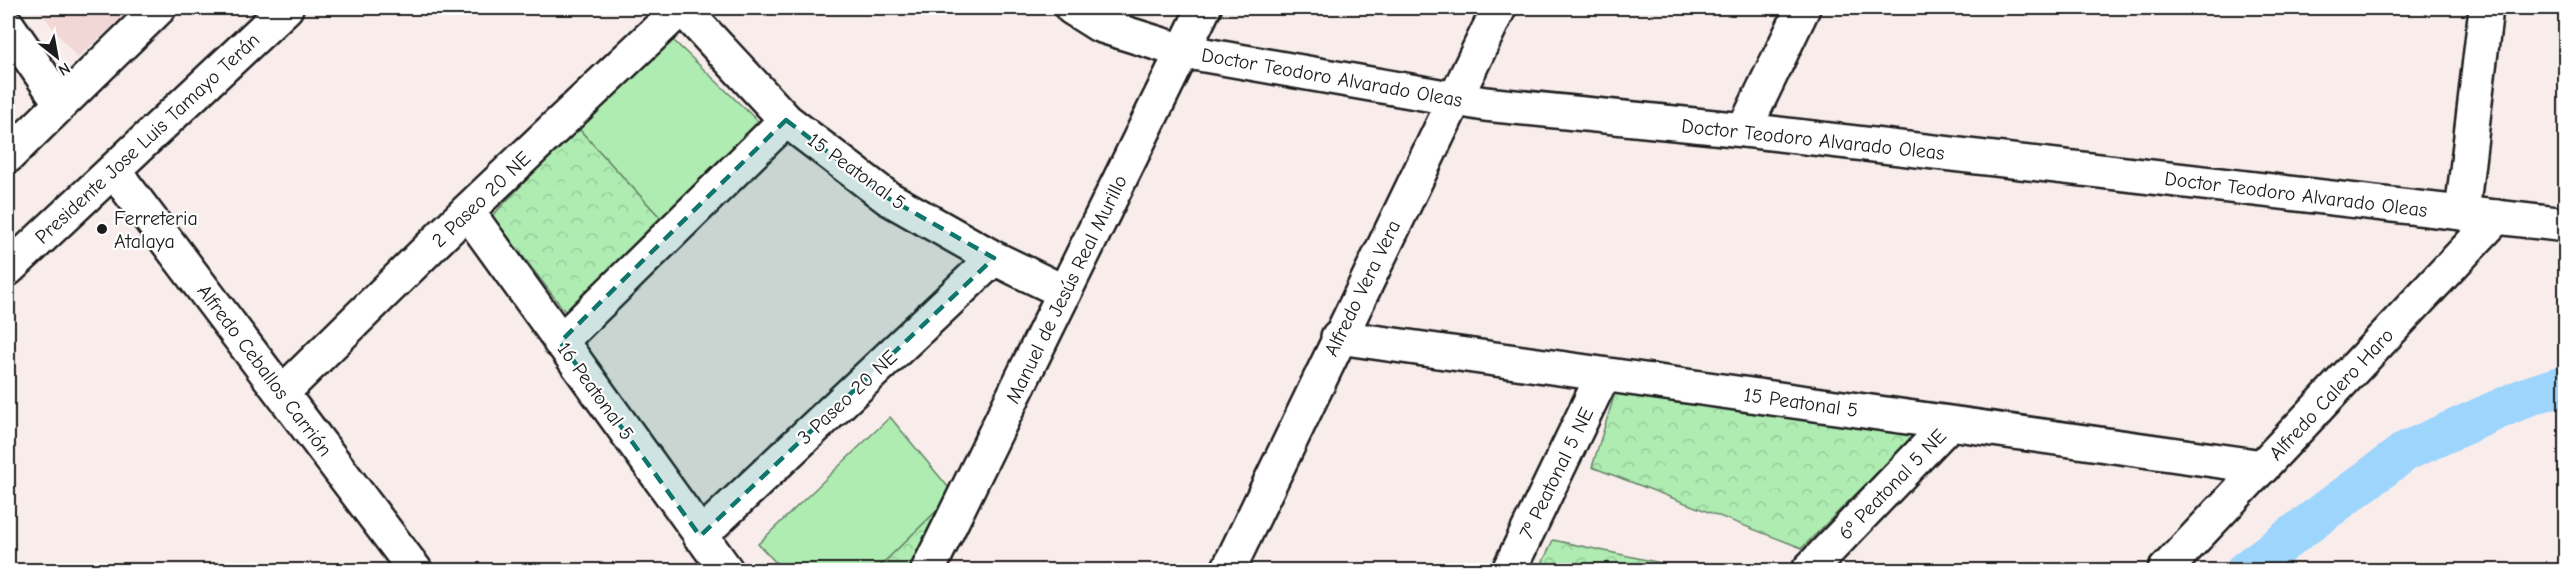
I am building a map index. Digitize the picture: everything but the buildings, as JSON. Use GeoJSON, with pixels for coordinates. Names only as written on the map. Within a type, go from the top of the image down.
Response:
{"type":"FeatureCollection","features":[{"type":"Feature","properties":{"kind":"street"},"geometry":{"type":"LineString","coordinates":[[8,156],[60,102],[159,8]]}},
{"type":"Feature","properties":{"kind":"street","name":"Presidente Jose Luis Tamayo Terán"},"geometry":{"type":"LineString","coordinates":[[8,269],[286,8]]}},
{"type":"Feature","properties":{"kind":"street","name":"15 Peatonal 5"},"geometry":{"type":"LineString","coordinates":[[681,8],[786,120],[888,198],[994,258],[1064,292]]}},
{"type":"Feature","properties":{"kind":"street","name":"2 Paseo 20 NE"},"geometry":{"type":"LineString","coordinates":[[283,392],[467,211],[681,8]]}},
{"type":"Feature","properties":{"kind":"street","name":"Doctor Teodoro Alvarado Oleas"},"geometry":{"type":"LineString","coordinates":[[1072,8],[1100,25],[1182,51],[1454,100],[1744,130],[2565,225]]}},
{"type":"Feature","properties":{"kind":"street","name":"Manuel de Jesús Real Murillo"},"geometry":{"type":"LineString","coordinates":[[928,570],[1204,8]]}},
{"type":"Feature","properties":{"kind":"street","name":"Alfredo Vera Vera"},"geometry":{"type":"LineString","coordinates":[[1228,570],[1338,337],[1499,8]]}},
{"type":"Feature","properties":{"kind":"street"},"geometry":{"type":"LineString","coordinates":[[1744,130],[1803,8]]}},
{"type":"Feature","properties":{"kind":"street"},"geometry":{"type":"LineString","coordinates":[[2462,213],[2486,8]]}},
{"type":"Feature","properties":{"kind":"street"},"geometry":{"type":"LineString","coordinates":[[8,26],[60,102]]}},
{"type":"Feature","properties":{"kind":"street"},"geometry":{"type":"LineString","coordinates":[[560,342],[786,120]]}},
{"type":"Feature","properties":{"kind":"street","name":"Alfredo Ceballos Carrión"},"geometry":{"type":"LineString","coordinates":[[114,171],[283,392],[415,570]]}},
{"type":"Feature","properties":{"kind":"street","name":"16 Peatonal 5"},"geometry":{"type":"LineString","coordinates":[[467,211],[726,570]]}},
{"type":"Feature","properties":{"kind":"street","name":"Alfredo Calero Haro"},"geometry":{"type":"LineString","coordinates":[[2165,570],[2497,218]]}},
{"type":"Feature","properties":{"kind":"street","name":"3 Paseo 20 NE"},"geometry":{"type":"LineString","coordinates":[[700,536],[994,258]]}},
{"type":"Feature","properties":{"kind":"street","name":"15 Peatonal 5"},"geometry":{"type":"LineString","coordinates":[[1338,337],[2263,467]]}},
{"type":"Feature","properties":{"kind":"street","name":"7º Peatonal 5 NE"},"geometry":{"type":"LineString","coordinates":[[1509,570],[1603,375]]}},
{"type":"Feature","properties":{"kind":"street","name":"6º Peatonal 5 NE"},"geometry":{"type":"LineString","coordinates":[[1809,570],[1950,423]]}},
{"type":"Feature","properties":{"kind":"highlighted area"},"geometry":{"type":"Polygon","coordinates":[[[786,120],[888,198],[994,258],[700,536],[560,342],[786,120]]]}},
{"type":"Feature","properties":{"kind":"shaded area"},"geometry":{"type":"Polygon","coordinates":[[[37,8],[133,8],[77,58],[37,8]]]}},
{"type":"Feature","properties":{"kind":"green space"},"geometry":{"type":"Polygon","coordinates":[[[672,39],[763,126],[667,225],[577,127],[672,39]]]}},
{"type":"Feature","properties":{"kind":"green space"},"geometry":{"type":"Polygon","coordinates":[[[577,127],[667,225],[570,318],[492,216],[577,127]]]}},
{"type":"Feature","properties":{"kind":"green space"},"geometry":{"type":"Polygon","coordinates":[[[1620,377],[1925,425],[1802,548],[1592,467],[1620,377]]]}},
{"type":"Feature","properties":{"kind":"green space"},"geometry":{"type":"Polygon","coordinates":[[[890,417],[954,494],[876,570],[783,570],[758,544],[890,417]]]}},
{"type":"Feature","properties":{"kind":"green space"},"geometry":{"type":"Polygon","coordinates":[[[954,494],[923,570],[876,570],[954,494]]]}},
{"type":"Feature","properties":{"kind":"green space"},"geometry":{"type":"Polygon","coordinates":[[[1553,540],[1661,563],[1679,570],[1539,570],[1553,540]]]}},
{"type":"Feature","properties":{"kind":"waterway"},"geometry":{"type":"LineString","coordinates":[[2246,570],[2406,451],[2526,397],[2566,384]]}},
{"type":"Feature","properties":{"kind":"place","name":"Ferreteria Atalaya"},"geometry":{"type":"Point","coordinates":[102,229]}}]}
